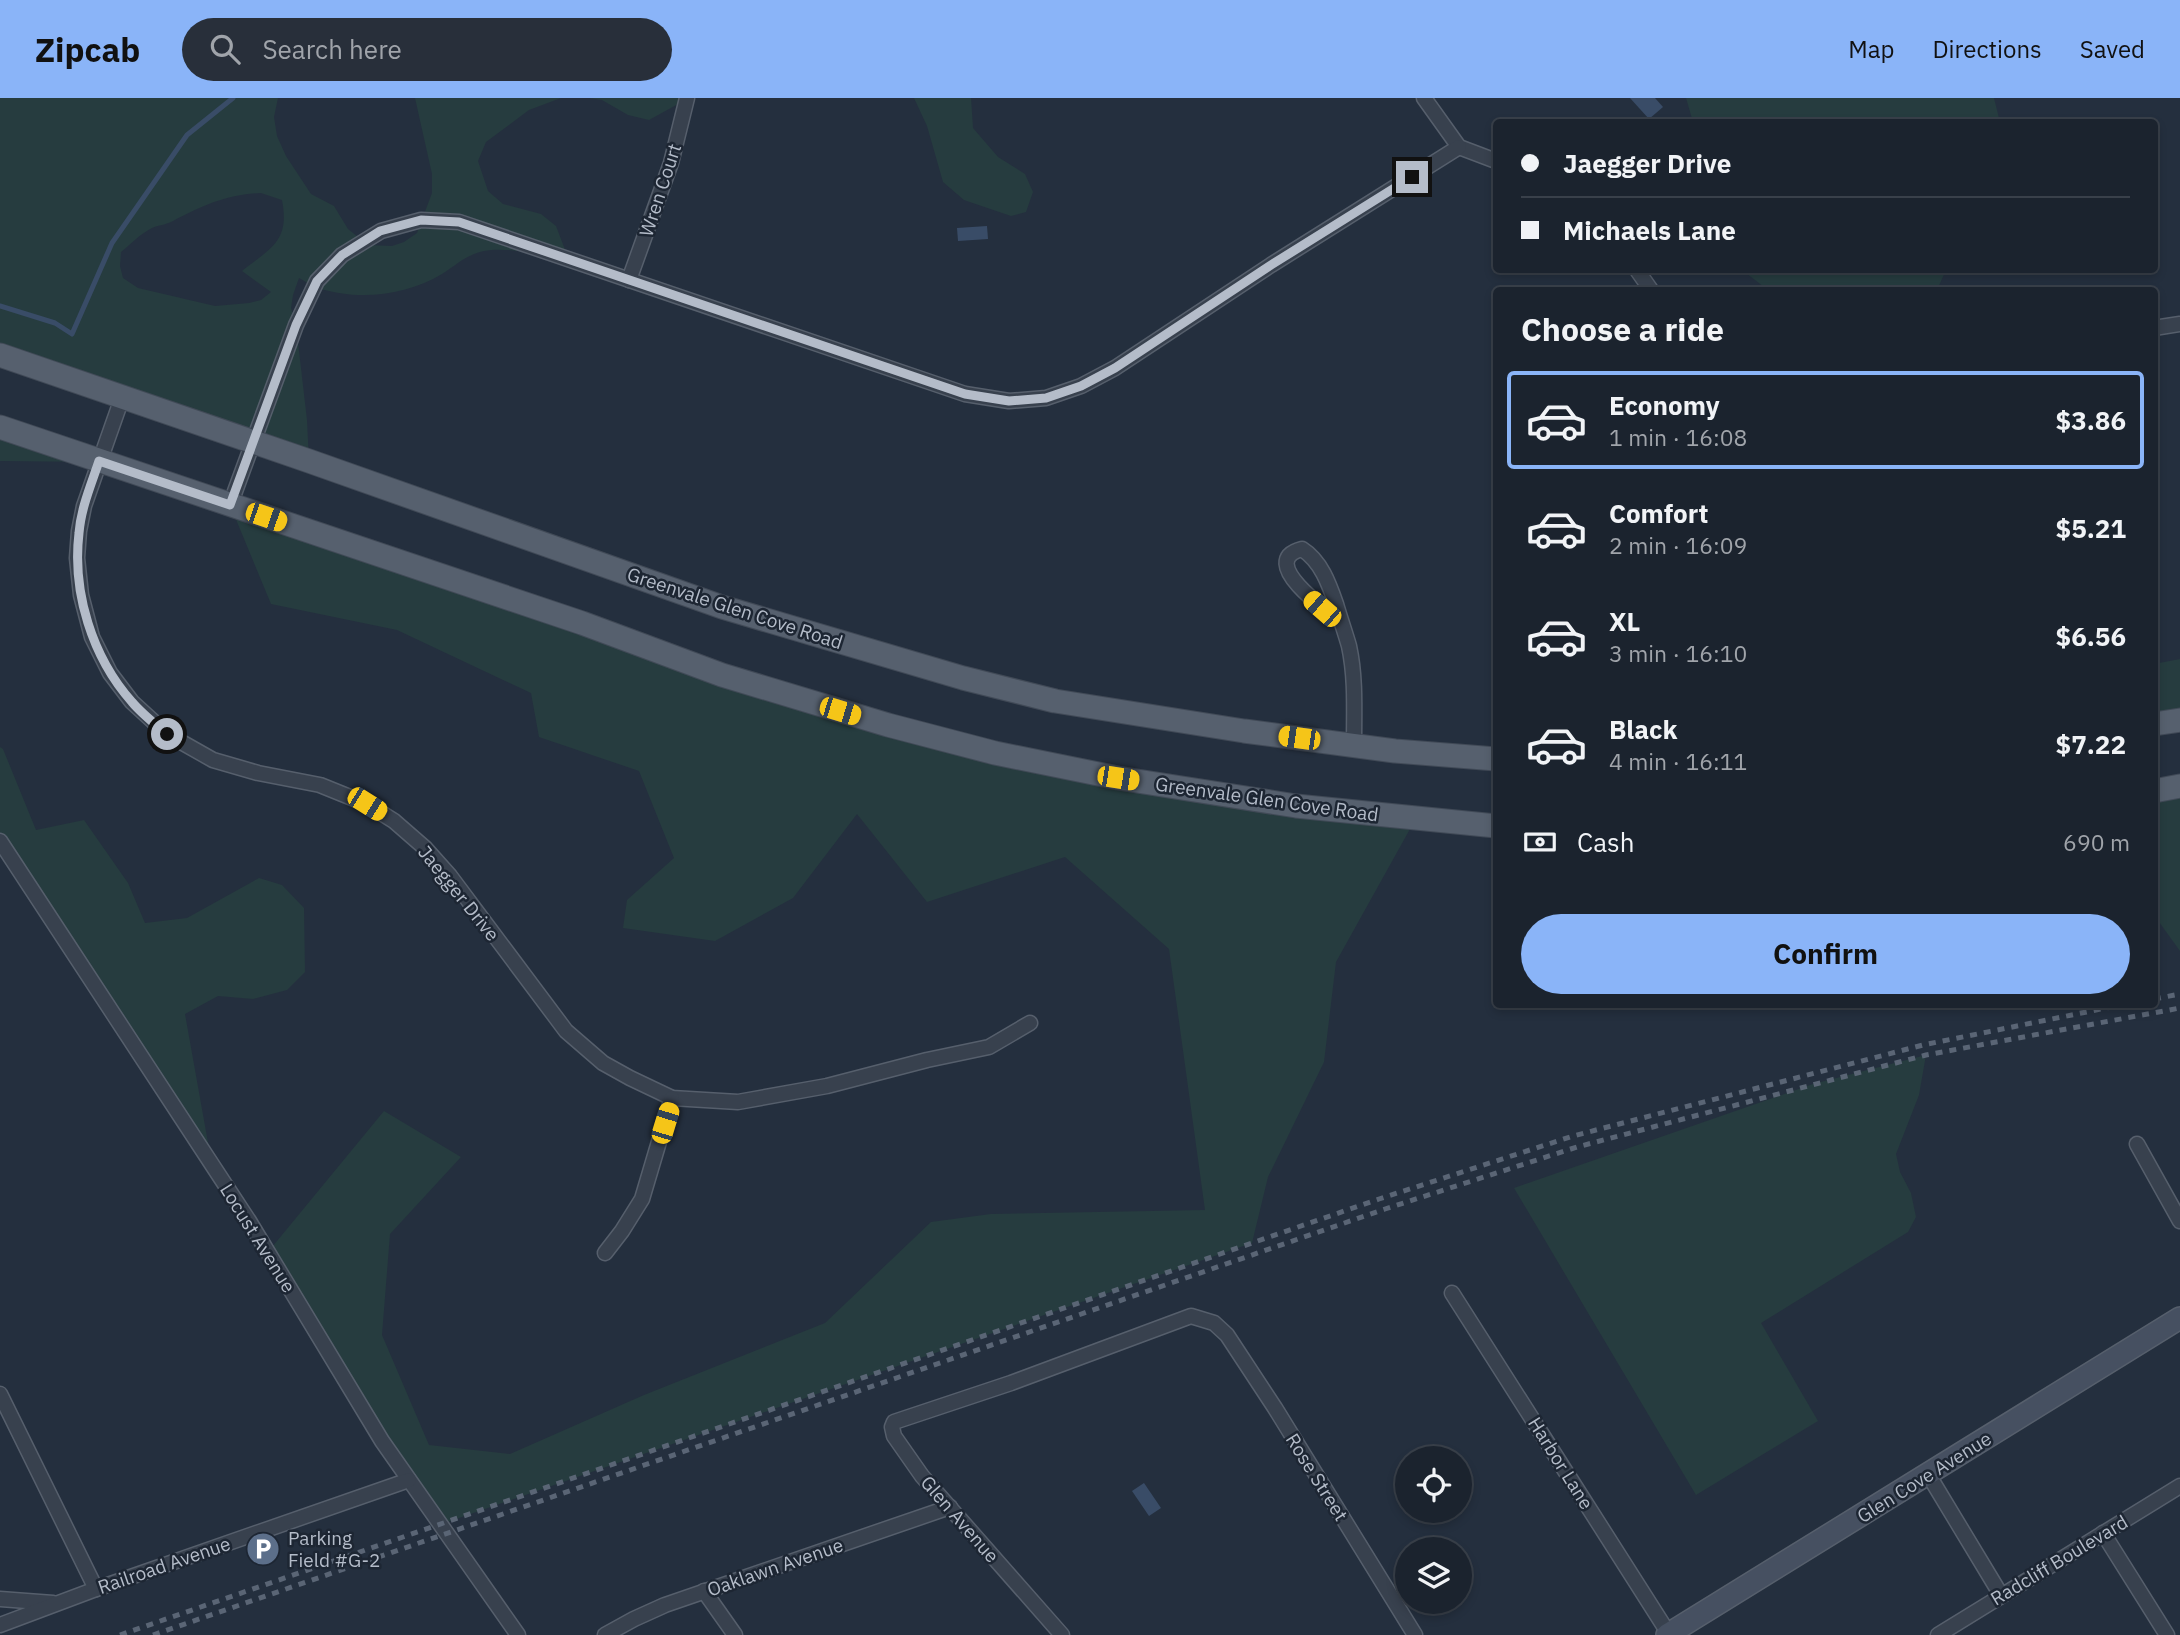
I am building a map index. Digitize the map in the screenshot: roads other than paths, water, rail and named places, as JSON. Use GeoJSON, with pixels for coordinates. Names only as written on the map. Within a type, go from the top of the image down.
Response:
{"type":"FeatureCollection","features":[{"type":"Feature","properties":{"kind":"main road","name":"Greenvale Glen Cove Road"},"geometry":{"type":"LineString","coordinates":[[0,355],[722,607],[963,678],[1055,701],[1244,731],[1395,751],[1493,758]]}},
{"type":"Feature","properties":{"kind":"main road","name":"Greenvale Glen Cove Road"},"geometry":{"type":"LineString","coordinates":[[0,427],[582,623],[722,675],[888,726],[1118,778],[1296,806],[1493,826]]}},
{"type":"Feature","properties":{"kind":"main road"},"geometry":{"type":"LineString","coordinates":[[2158,723],[2180,720]]}},
{"type":"Feature","properties":{"kind":"main road"},"geometry":{"type":"LineString","coordinates":[[2158,790],[2180,786]]}},
{"type":"Feature","properties":{"kind":"main road","name":"Glen Cove Avenue"},"geometry":{"type":"LineString","coordinates":[[1668,1635],[2180,1318]]}},
{"type":"Feature","properties":{"kind":"street","name":"Wren Court"},"geometry":{"type":"LineString","coordinates":[[629,280],[671,163],[687,98]]}},
{"type":"Feature","properties":{"kind":"street"},"geometry":{"type":"LineString","coordinates":[[1424,98],[1459,147],[1493,160]]}},
{"type":"Feature","properties":{"kind":"street"},"geometry":{"type":"LineString","coordinates":[[230,505],[296,325],[317,281],[342,255],[380,231],[421,220],[459,222],[965,394],[1009,401],[1046,398],[1081,386],[1115,368],[1271,265],[1459,147]]}},
{"type":"Feature","properties":{"kind":"street"},"geometry":{"type":"LineString","coordinates":[[2158,327],[2180,324]]}},
{"type":"Feature","properties":{"kind":"street","name":"Jaegger Drive"},"geometry":{"type":"LineString","coordinates":[[122,398],[84,506],[77,558],[81,595],[92,637],[110,673],[132,702],[167,734],[213,760],[258,773],[320,785],[367,804],[394,821],[425,848],[450,876],[566,1031],[603,1063],[672,1098],[738,1102],[827,1086],[989,1047],[1030,1023]]}},
{"type":"Feature","properties":{"kind":"street"},"geometry":{"type":"LineString","coordinates":[[1341,620],[1322,609],[1290,576],[1287,560],[1296,551],[1302,549],[1307,552],[1323,572],[1341,620],[1351,663],[1354,745]]}},
{"type":"Feature","properties":{"kind":"street","name":"Locust Avenue"},"geometry":{"type":"LineString","coordinates":[[0,841],[249,1221],[382,1441],[518,1635]]}},
{"type":"Feature","properties":{"kind":"street"},"geometry":{"type":"LineString","coordinates":[[605,1253],[642,1199],[672,1098]]}},
{"type":"Feature","properties":{"kind":"street"},"geometry":{"type":"LineString","coordinates":[[2137,1144],[2180,1221]]}},
{"type":"Feature","properties":{"kind":"street","name":"Harbor Lane"},"geometry":{"type":"LineString","coordinates":[[1452,1293],[1668,1635]]}},
{"type":"Feature","properties":{"kind":"street","name":"Glen Avenue"},"geometry":{"type":"LineString","coordinates":[[1062,1635],[922,1476],[894,1436],[894,1422],[1011,1383],[1178,1320],[1191,1316],[1214,1323]]}},
{"type":"Feature","properties":{"kind":"street","name":"Rose Street"},"geometry":{"type":"LineString","coordinates":[[1214,1323],[1227,1335],[1275,1408],[1415,1635]]}},
{"type":"Feature","properties":{"kind":"street"},"geometry":{"type":"LineString","coordinates":[[0,1394],[96,1589]]}},
{"type":"Feature","properties":{"kind":"street"},"geometry":{"type":"LineString","coordinates":[[1928,1474],[2001,1595]]}},
{"type":"Feature","properties":{"kind":"street","name":"Railroad Avenue"},"geometry":{"type":"LineString","coordinates":[[0,1625],[409,1480]]}},
{"type":"Feature","properties":{"kind":"street","name":"Radcliff Boulevard"},"geometry":{"type":"LineString","coordinates":[[1938,1635],[2180,1486]]}},
{"type":"Feature","properties":{"kind":"street","name":"Oaklawn Avenue"},"geometry":{"type":"LineString","coordinates":[[605,1635],[664,1605],[950,1507]]}},
{"type":"Feature","properties":{"kind":"street"},"geometry":{"type":"LineString","coordinates":[[2104,1533],[2167,1635]]}},
{"type":"Feature","properties":{"kind":"street"},"geometry":{"type":"LineString","coordinates":[[704,1591],[735,1635]]}},
{"type":"Feature","properties":{"kind":"street"},"geometry":{"type":"LineString","coordinates":[[0,1599],[58,1603]]}},
{"type":"Feature","properties":{"kind":"water"},"geometry":{"type":"Polygon","coordinates":[[[1630,98],[1655,98],[1663,107],[1649,119],[1630,98]]]}},
{"type":"Feature","properties":{"kind":"water"},"geometry":{"type":"Polygon","coordinates":[[[987,226],[988,239],[958,241],[957,228],[987,226]]]}},
{"type":"Feature","properties":{"kind":"water"},"geometry":{"type":"Polygon","coordinates":[[[1144,1483],[1161,1508],[1149,1516],[1132,1491],[1144,1483]]]}},
{"type":"Feature","properties":{"kind":"waterway"},"geometry":{"type":"LineString","coordinates":[[0,306],[55,323],[72,334],[112,243],[187,135],[233,98]]}},
{"type":"Feature","properties":{"kind":"railway"},"geometry":{"type":"LineString","coordinates":[[2158,998],[2180,994]]}},
{"type":"Feature","properties":{"kind":"railway"},"geometry":{"type":"LineString","coordinates":[[120,1635],[1379,1199],[1573,1136],[1923,1045],[2106,1008]]}},
{"type":"Feature","properties":{"kind":"railway"},"geometry":{"type":"LineString","coordinates":[[153,1635],[1385,1209],[1577,1147],[1926,1055],[2180,1008]]}},
{"type":"Feature","properties":{"kind":"place","name":"Parking Field #G-2"},"geometry":{"type":"Point","coordinates":[263,1549]}}]}
